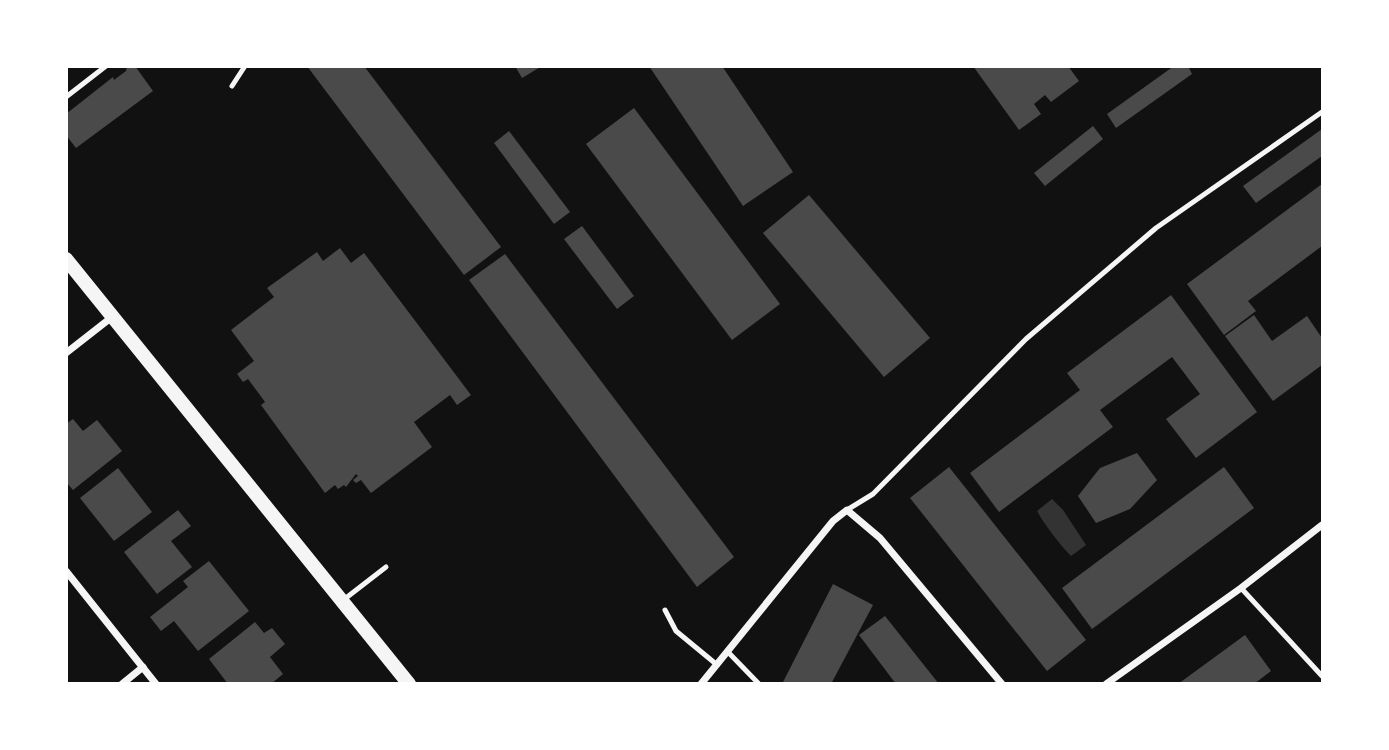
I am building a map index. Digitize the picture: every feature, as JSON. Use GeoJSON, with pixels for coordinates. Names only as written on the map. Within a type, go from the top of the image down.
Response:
{"type":"FeatureCollection","features":[{"type":"Feature","properties":{"kind":"main road"},"geometry":{"type":"LineString","coordinates":[[66,259],[409,684]]}},
{"type":"Feature","properties":{"kind":"street"},"geometry":{"type":"LineString","coordinates":[[66,353],[113,316]]}},
{"type":"Feature","properties":{"kind":"street"},"geometry":{"type":"LineString","coordinates":[[701,684],[833,521],[846,510],[875,532],[1002,684]]}},
{"type":"Feature","properties":{"kind":"street"},"geometry":{"type":"LineString","coordinates":[[1106,684],[1241,588],[1322,525]]}},
{"type":"Feature","properties":{"kind":"street"},"geometry":{"type":"LineString","coordinates":[[66,571],[156,684]]}},
{"type":"Feature","properties":{"kind":"street"},"geometry":{"type":"LineString","coordinates":[[122,684],[143,667]]}},
{"type":"Feature","properties":{"kind":"lane"},"geometry":{"type":"LineString","coordinates":[[66,97],[106,66]]}},
{"type":"Feature","properties":{"kind":"lane"},"geometry":{"type":"LineString","coordinates":[[232,86],[245,66]]}},
{"type":"Feature","properties":{"kind":"lane"},"geometry":{"type":"LineString","coordinates":[[846,510],[873,494],[1026,339],[1156,228],[1322,112]]}},
{"type":"Feature","properties":{"kind":"lane"},"geometry":{"type":"LineString","coordinates":[[342,601],[386,567]]}},
{"type":"Feature","properties":{"kind":"lane"},"geometry":{"type":"LineString","coordinates":[[1241,588],[1322,676]]}},
{"type":"Feature","properties":{"kind":"lane"},"geometry":{"type":"LineString","coordinates":[[665,610],[676,631],[716,664]]}},
{"type":"Feature","properties":{"kind":"lane"},"geometry":{"type":"LineString","coordinates":[[727,650],[759,684]]}},
{"type":"Feature","properties":{"kind":"shaded area"},"geometry":{"type":"Polygon","coordinates":[[[1052,499],[1063,510],[1086,545],[1071,556],[1037,511],[1052,499]]]}},
{"type":"Feature","properties":{"kind":"building"},"geometry":{"type":"Polygon","coordinates":[[[127,66],[135,66],[153,91],[76,148],[66,135],[66,114],[113,77],[114,80],[126,71],[127,66]]]}},
{"type":"Feature","properties":{"kind":"building"},"geometry":{"type":"Polygon","coordinates":[[[307,66],[364,66],[501,247],[464,275],[307,66]]]}},
{"type":"Feature","properties":{"kind":"building"},"geometry":{"type":"Polygon","coordinates":[[[515,66],[542,66],[522,78],[515,66]]]}},
{"type":"Feature","properties":{"kind":"building"},"geometry":{"type":"Polygon","coordinates":[[[649,66],[722,66],[793,172],[743,206],[649,66]]]}},
{"type":"Feature","properties":{"kind":"building"},"geometry":{"type":"Polygon","coordinates":[[[973,66],[1068,66],[1079,81],[1051,102],[1045,95],[1034,104],[1041,114],[1019,130],[973,66]]]}},
{"type":"Feature","properties":{"kind":"building"},"geometry":{"type":"Polygon","coordinates":[[[1174,66],[1188,66],[1192,74],[1116,128],[1107,114],[1174,66]]]}},
{"type":"Feature","properties":{"kind":"building"},"geometry":{"type":"Polygon","coordinates":[[[634,108],[780,304],[732,340],[586,144],[634,108]]]}},
{"type":"Feature","properties":{"kind":"building"},"geometry":{"type":"Polygon","coordinates":[[[1093,126],[1103,139],[1045,186],[1034,173],[1093,126]]]}},
{"type":"Feature","properties":{"kind":"building"},"geometry":{"type":"Polygon","coordinates":[[[1322,129],[1322,156],[1256,203],[1243,186],[1322,129]]]}},
{"type":"Feature","properties":{"kind":"building"},"geometry":{"type":"Polygon","coordinates":[[[509,131],[570,212],[554,224],[494,143],[509,131]]]}},
{"type":"Feature","properties":{"kind":"building"},"geometry":{"type":"Polygon","coordinates":[[[1322,184],[1322,246],[1248,301],[1256,311],[1224,335],[1187,284],[1322,184]]]}},
{"type":"Feature","properties":{"kind":"building"},"geometry":{"type":"Polygon","coordinates":[[[809,195],[930,338],[884,377],[763,233],[809,195]]]}},
{"type":"Feature","properties":{"kind":"building"},"geometry":{"type":"Polygon","coordinates":[[[582,226],[634,296],[617,309],[564,239],[582,226]]]}},
{"type":"Feature","properties":{"kind":"building"},"geometry":{"type":"Polygon","coordinates":[[[340,248],[351,263],[364,253],[471,395],[457,405],[450,395],[414,422],[432,447],[371,493],[361,480],[356,483],[353,480],[358,476],[356,474],[346,487],[344,485],[338,489],[335,485],[325,493],[261,405],[265,402],[248,379],[243,382],[237,374],[254,361],[231,330],[274,297],[267,288],[317,252],[323,261],[340,248]]]}},
{"type":"Feature","properties":{"kind":"building"},"geometry":{"type":"Polygon","coordinates":[[[505,254],[734,557],[697,587],[469,280],[505,254]]]}},
{"type":"Feature","properties":{"kind":"building"},"geometry":{"type":"Polygon","coordinates":[[[1171,295],[1257,412],[1196,458],[1166,419],[1200,394],[1172,357],[1100,410],[1113,427],[999,512],[970,473],[1080,390],[1067,373],[1171,295]]]}},
{"type":"Feature","properties":{"kind":"building"},"geometry":{"type":"Polygon","coordinates":[[[1254,315],[1272,341],[1307,316],[1322,338],[1322,365],[1273,401],[1225,336],[1254,315]]]}},
{"type":"Feature","properties":{"kind":"building"},"geometry":{"type":"Polygon","coordinates":[[[73,419],[83,431],[97,420],[122,451],[73,490],[66,482],[66,424],[73,419]]]}},
{"type":"Feature","properties":{"kind":"building"},"geometry":{"type":"Polygon","coordinates":[[[1137,453],[1157,480],[1130,509],[1096,523],[1078,496],[1100,468],[1137,453]]]}},
{"type":"Feature","properties":{"kind":"building"},"geometry":{"type":"Polygon","coordinates":[[[949,467],[1086,640],[1047,671],[910,498],[949,467]]]}},
{"type":"Feature","properties":{"kind":"building"},"geometry":{"type":"Polygon","coordinates":[[[1224,467],[1254,508],[1092,629],[1062,588],[1224,467]]]}},
{"type":"Feature","properties":{"kind":"building"},"geometry":{"type":"Polygon","coordinates":[[[118,468],[152,512],[114,541],[80,498],[118,468]]]}},
{"type":"Feature","properties":{"kind":"building"},"geometry":{"type":"Polygon","coordinates":[[[178,510],[191,526],[171,541],[192,567],[157,594],[124,552],[178,510]]]}},
{"type":"Feature","properties":{"kind":"building"},"geometry":{"type":"Polygon","coordinates":[[[209,561],[249,611],[198,651],[174,621],[161,631],[150,617],[188,587],[183,581],[209,561]]]}},
{"type":"Feature","properties":{"kind":"building"},"geometry":{"type":"Polygon","coordinates":[[[833,584],[873,605],[831,684],[782,684],[833,584]]]}},
{"type":"Feature","properties":{"kind":"building"},"geometry":{"type":"Polygon","coordinates":[[[885,616],[939,684],[896,684],[859,635],[885,616]]]}},
{"type":"Feature","properties":{"kind":"building"},"geometry":{"type":"Polygon","coordinates":[[[255,622],[264,633],[272,628],[285,644],[270,657],[283,674],[271,684],[228,684],[209,659],[255,622]]]}},
{"type":"Feature","properties":{"kind":"building"},"geometry":{"type":"Polygon","coordinates":[[[1245,635],[1271,671],[1254,684],[1178,684],[1245,635]]]}}]}
